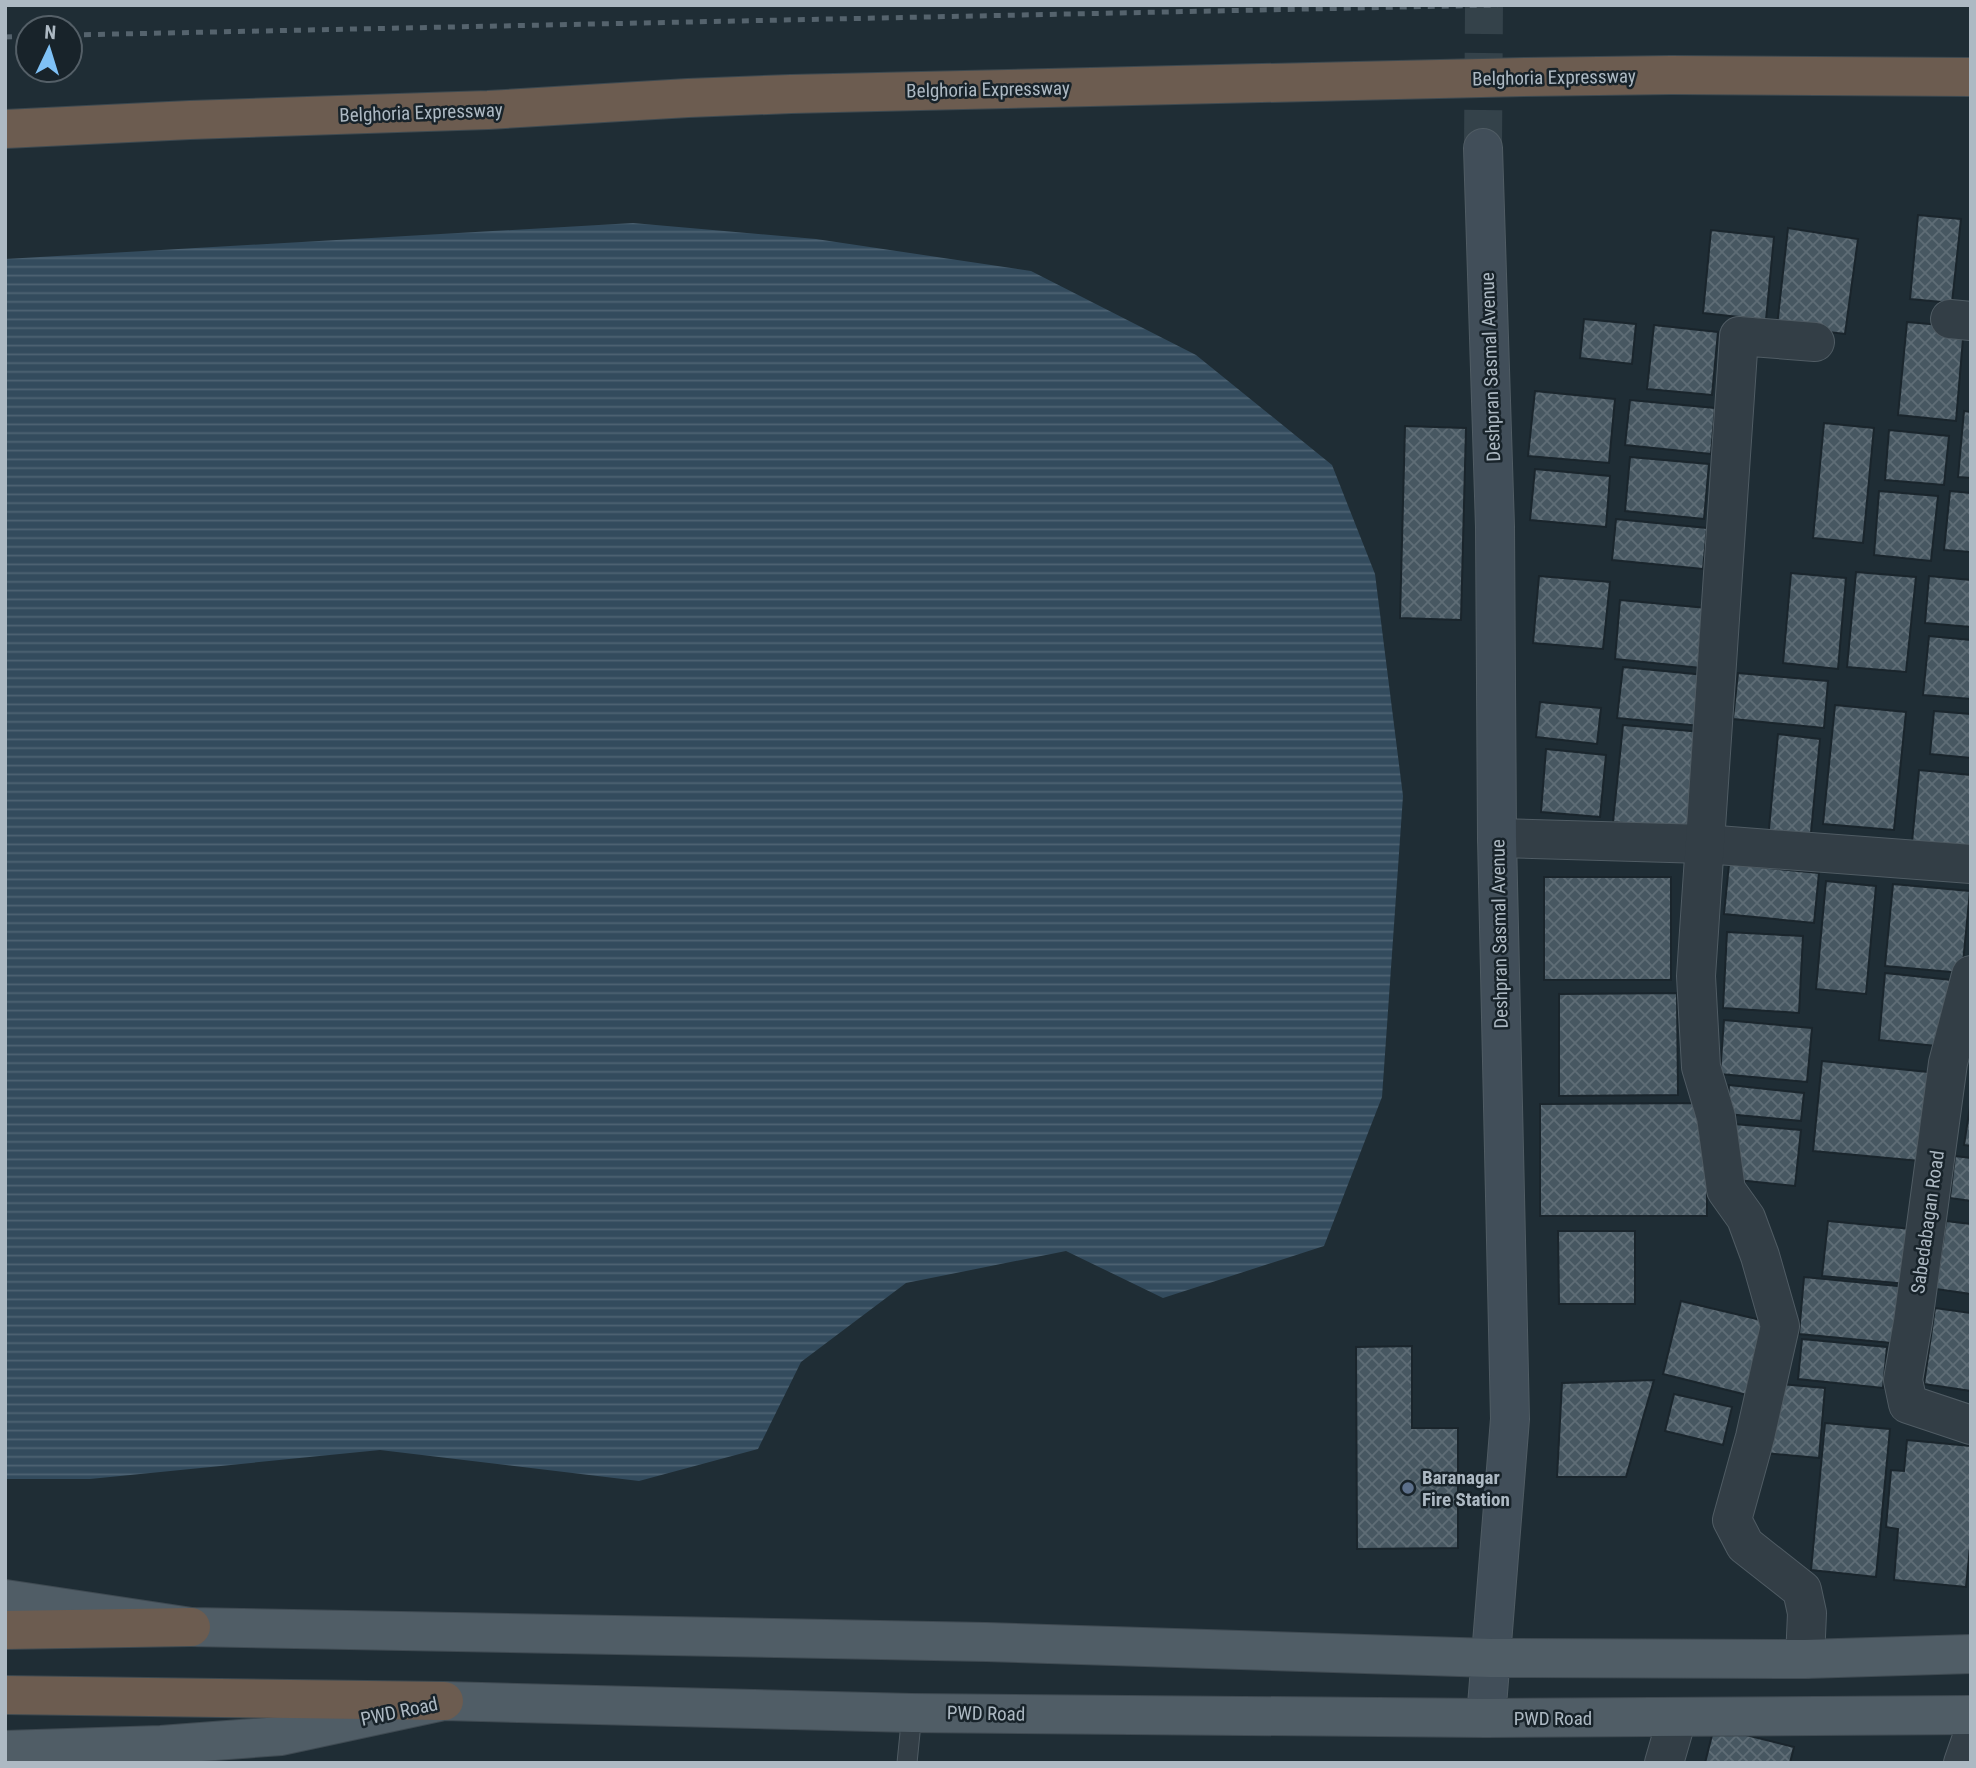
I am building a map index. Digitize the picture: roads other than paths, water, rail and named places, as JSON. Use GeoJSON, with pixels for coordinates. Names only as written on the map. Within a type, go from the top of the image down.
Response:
{"type":"FeatureCollection","features":[{"type":"Feature","properties":{"kind":"highway","name":"Belghoria Expressway"},"geometry":{"type":"LineString","coordinates":[[5,129],[488,110],[792,94],[1524,77],[1971,77]]}},
{"type":"Feature","properties":{"kind":"highway"},"geometry":{"type":"LineString","coordinates":[[5,1630],[191,1627]]}},
{"type":"Feature","properties":{"kind":"highway"},"geometry":{"type":"LineString","coordinates":[[5,1695],[444,1701]]}},
{"type":"Feature","properties":{"kind":"main road"},"geometry":{"type":"LineString","coordinates":[[5,1599],[191,1627],[986,1642],[1491,1658],[1805,1659],[1971,1654]]}},
{"type":"Feature","properties":{"kind":"main road","name":"PWD Road"},"geometry":{"type":"LineString","coordinates":[[5,1750],[161,1745],[281,1736],[444,1701],[912,1713],[1486,1718],[1971,1715]]}},
{"type":"Feature","properties":{"kind":"street","name":"Deshpran Sasmal Avenue"},"geometry":{"type":"LineString","coordinates":[[1483,148],[1495,527],[1497,838],[1510,1419],[1486,1718]]}},
{"type":"Feature","properties":{"kind":"street"},"geometry":{"type":"LineString","coordinates":[[1805,1659],[1807,1613],[1802,1591],[1745,1545],[1732,1520],[1755,1437],[1780,1326],[1746,1218],[1726,1190],[1716,1117],[1700,1067],[1696,976],[1739,336],[1815,342]]}},
{"type":"Feature","properties":{"kind":"street"},"geometry":{"type":"LineString","coordinates":[[1497,838],[1704,845],[1971,864]]}},
{"type":"Feature","properties":{"kind":"street","name":"Sabedabagan Road"},"geometry":{"type":"LineString","coordinates":[[1971,975],[1948,1063],[1903,1380],[1908,1404],[1971,1426]]}},
{"type":"Feature","properties":{"kind":"street"},"geometry":{"type":"LineString","coordinates":[[1664,1763],[1677,1718]]}},
{"type":"Feature","properties":{"kind":"street"},"geometry":{"type":"LineString","coordinates":[[1963,1763],[1971,1740]]}},
{"type":"Feature","properties":{"kind":"lane"},"geometry":{"type":"LineString","coordinates":[[907,1763],[912,1713]]}},
{"type":"Feature","properties":{"kind":"water"},"geometry":{"type":"Polygon","coordinates":[[[633,223],[816,239],[1031,271],[1196,355],[1332,465],[1375,574],[1403,796],[1382,1097],[1324,1246],[1163,1298],[1066,1251],[906,1283],[801,1362],[758,1449],[639,1481],[380,1450],[90,1479],[5,1479],[5,259],[633,223]]]}},
{"type":"Feature","properties":{"kind":"tunnel"},"geometry":{"type":"LineString","coordinates":[[1483,148],[1484,5]]}},
{"type":"Feature","properties":{"kind":"railway"},"geometry":{"type":"LineString","coordinates":[[84,35],[1498,5]]}},
{"type":"Feature","properties":{"kind":"railway"},"geometry":{"type":"LineString","coordinates":[[5,37],[14,37]]}},
{"type":"Feature","properties":{"kind":"place","name":"Baranagar Fire Station"},"geometry":{"type":"Point","coordinates":[1408,1488]}}]}
